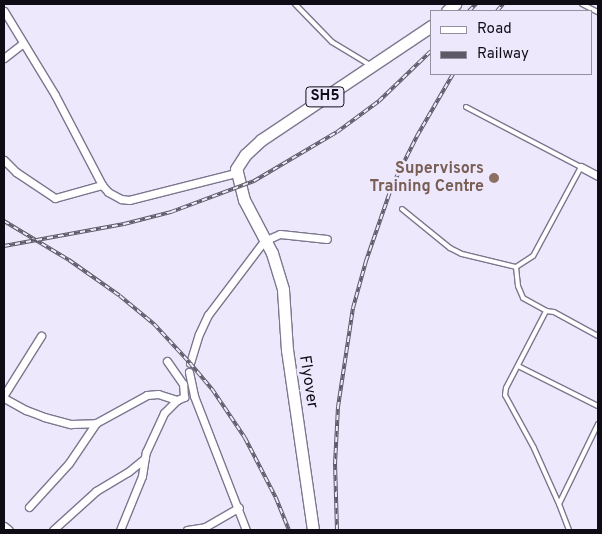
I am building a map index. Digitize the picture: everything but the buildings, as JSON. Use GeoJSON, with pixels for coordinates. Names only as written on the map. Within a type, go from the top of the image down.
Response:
{"type":"FeatureCollection","features":[{"type":"Feature","properties":{"kind":"main road","name":"SH5"},"geometry":{"type":"LineString","coordinates":[[236,173],[241,160],[255,145],[430,27]]}},
{"type":"Feature","properties":{"kind":"main road","name":"Flyover"},"geometry":{"type":"LineString","coordinates":[[236,173],[244,200],[275,262],[283,288],[287,350],[313,530]]}},
{"type":"Feature","properties":{"kind":"street"},"geometry":{"type":"LineString","coordinates":[[4,11],[55,95],[102,185],[114,196],[129,200],[236,173]]}},
{"type":"Feature","properties":{"kind":"street"},"geometry":{"type":"LineString","coordinates":[[4,58],[23,43]]}},
{"type":"Feature","properties":{"kind":"street"},"geometry":{"type":"LineString","coordinates":[[4,160],[16,172],[49,197],[55,198],[102,185]]}},
{"type":"Feature","properties":{"kind":"street"},"geometry":{"type":"LineString","coordinates":[[581,167],[598,175]]}},
{"type":"Feature","properties":{"kind":"street"},"geometry":{"type":"LineString","coordinates":[[190,363],[199,334],[208,315],[264,241],[280,234],[327,239]]}},
{"type":"Feature","properties":{"kind":"street"},"geometry":{"type":"LineString","coordinates":[[41,336],[4,396],[26,410],[71,424],[96,423],[147,395],[158,394],[177,400]]}},
{"type":"Feature","properties":{"kind":"street"},"geometry":{"type":"LineString","coordinates":[[120,530],[142,476],[144,459],[163,416],[177,400],[184,397],[185,389],[167,362]]}},
{"type":"Feature","properties":{"kind":"street"},"geometry":{"type":"LineString","coordinates":[[189,372],[194,396],[239,507],[246,530]]}},
{"type":"Feature","properties":{"kind":"street"},"geometry":{"type":"LineString","coordinates":[[29,507],[69,463],[96,423]]}},
{"type":"Feature","properties":{"kind":"street"},"geometry":{"type":"LineString","coordinates":[[53,530],[96,491],[128,472],[144,459]]}},
{"type":"Feature","properties":{"kind":"street"},"geometry":{"type":"LineString","coordinates":[[187,530],[205,527],[239,507]]}},
{"type":"Feature","properties":{"kind":"street"},"geometry":{"type":"LineString","coordinates":[[4,526],[9,530]]}},
{"type":"Feature","properties":{"kind":"lane"},"geometry":{"type":"LineString","coordinates":[[295,4],[332,42],[370,66]]}},
{"type":"Feature","properties":{"kind":"lane"},"geometry":{"type":"LineString","coordinates":[[582,4],[598,12]]}},
{"type":"Feature","properties":{"kind":"lane"},"geometry":{"type":"LineString","coordinates":[[402,209],[450,248],[462,254],[516,267],[533,256],[581,167],[466,107]]}},
{"type":"Feature","properties":{"kind":"lane"},"geometry":{"type":"LineString","coordinates":[[516,267],[518,286],[523,298],[546,312],[554,312],[598,336]]}},
{"type":"Feature","properties":{"kind":"lane"},"geometry":{"type":"LineString","coordinates":[[546,312],[506,388],[505,395],[534,448],[569,530]]}},
{"type":"Feature","properties":{"kind":"lane"},"geometry":{"type":"LineString","coordinates":[[518,366],[598,406]]}},
{"type":"Feature","properties":{"kind":"lane"},"geometry":{"type":"LineString","coordinates":[[559,504],[598,424]]}},
{"type":"Feature","properties":{"kind":"railway"},"geometry":{"type":"LineString","coordinates":[[470,10],[476,4]]}},
{"type":"Feature","properties":{"kind":"railway"},"geometry":{"type":"LineString","coordinates":[[498,10],[503,4]]}},
{"type":"Feature","properties":{"kind":"railway"},"geometry":{"type":"LineString","coordinates":[[4,246],[124,224],[171,212],[254,181],[337,132],[379,101],[430,52]]}},
{"type":"Feature","properties":{"kind":"railway"},"geometry":{"type":"LineString","coordinates":[[337,530],[335,464],[338,407],[353,308],[366,261],[392,186],[417,136],[452,75]]}},
{"type":"Feature","properties":{"kind":"railway"},"geometry":{"type":"LineString","coordinates":[[4,221],[69,260],[120,296],[154,324],[190,363],[212,389],[245,438],[276,498],[289,530]]}},
{"type":"Feature","properties":{"kind":"place","name":"Supervisors Training Centre"},"geometry":{"type":"Point","coordinates":[494,178]}}]}
